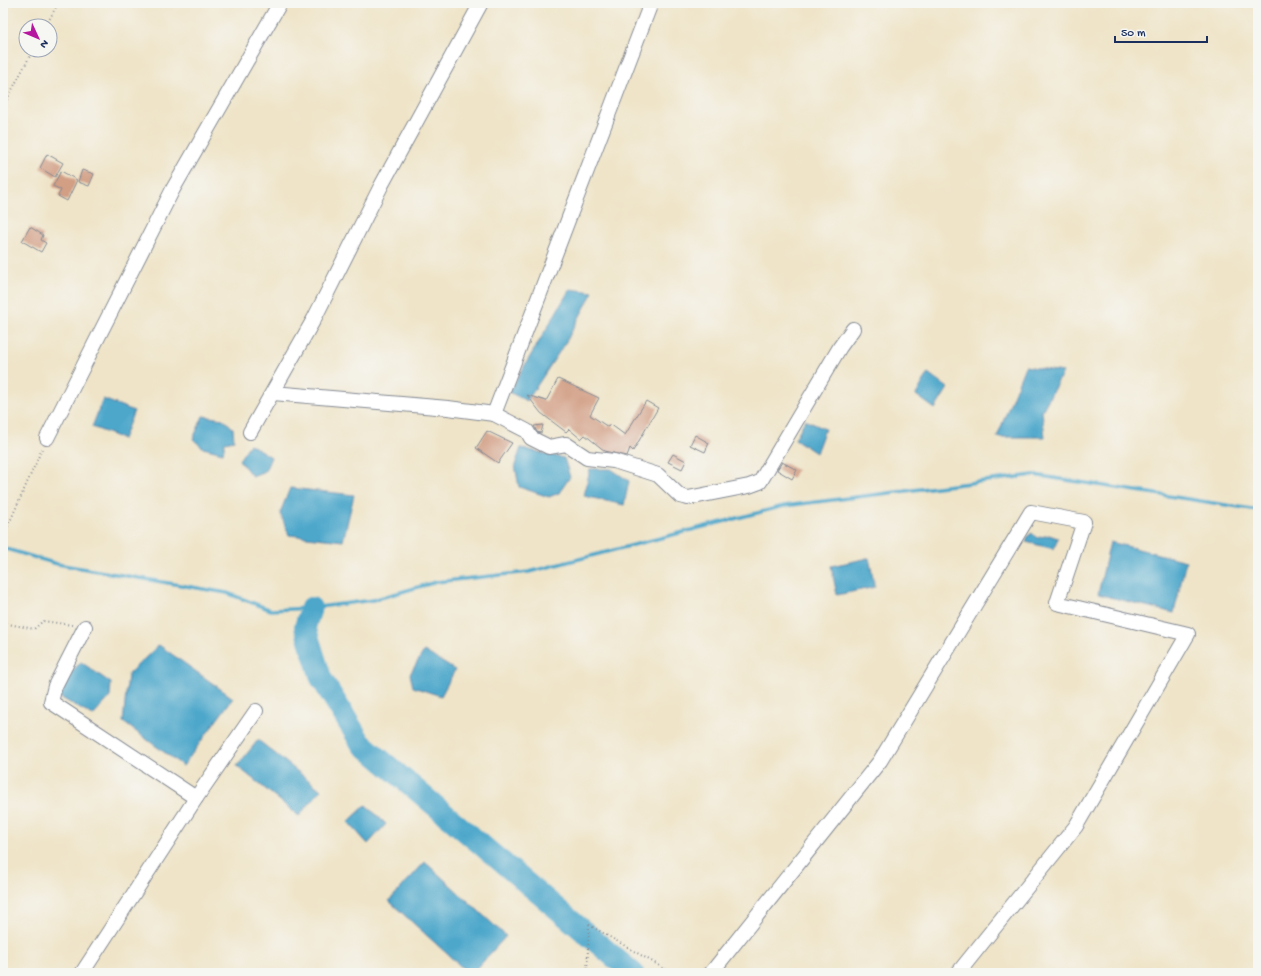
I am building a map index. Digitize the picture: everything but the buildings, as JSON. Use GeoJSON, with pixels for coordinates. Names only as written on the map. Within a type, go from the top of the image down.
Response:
{"type":"FeatureCollection","features":[{"type":"Feature","properties":{"kind":"street"},"geometry":{"type":"LineString","coordinates":[[47,438],[173,189],[280,3]]}},
{"type":"Feature","properties":{"kind":"street"},"geometry":{"type":"LineString","coordinates":[[250,432],[314,319],[381,186],[481,3]]}},
{"type":"Feature","properties":{"kind":"street"},"geometry":{"type":"LineString","coordinates":[[494,414],[651,3]]}},
{"type":"Feature","properties":{"kind":"street"},"geometry":{"type":"LineString","coordinates":[[273,393],[448,408],[494,414],[527,431],[531,438],[549,446],[566,444],[587,458],[614,461],[658,475],[680,496],[688,498],[749,486],[760,482],[840,347],[853,329]]}},
{"type":"Feature","properties":{"kind":"street"},"geometry":{"type":"LineString","coordinates":[[711,973],[880,761],[1031,512],[1084,522],[1057,603],[1188,634],[1076,826],[958,973]]}},
{"type":"Feature","properties":{"kind":"street"},"geometry":{"type":"LineString","coordinates":[[85,627],[55,686],[51,702],[196,798]]}},
{"type":"Feature","properties":{"kind":"street"},"geometry":{"type":"LineString","coordinates":[[82,973],[196,798],[256,711]]}},
{"type":"Feature","properties":{"kind":"path"},"geometry":{"type":"LineString","coordinates":[[50,18],[58,3]]}},
{"type":"Feature","properties":{"kind":"path"},"geometry":{"type":"LineString","coordinates":[[3,107],[29,58]]}},
{"type":"Feature","properties":{"kind":"path"},"geometry":{"type":"LineString","coordinates":[[3,546],[8,526],[47,438]]}},
{"type":"Feature","properties":{"kind":"path"},"geometry":{"type":"LineString","coordinates":[[3,623],[34,629],[43,621],[85,627]]}},
{"type":"Feature","properties":{"kind":"path"},"geometry":{"type":"LineString","coordinates":[[587,973],[588,925],[672,973]]}},
{"type":"Feature","properties":{"kind":"water"},"geometry":{"type":"Polygon","coordinates":[[[570,289],[593,292],[567,340],[527,401],[509,392],[570,289]]]}},
{"type":"Feature","properties":{"kind":"water"},"geometry":{"type":"Polygon","coordinates":[[[1025,366],[1063,372],[1042,411],[1045,437],[997,437],[1025,366]]]}},
{"type":"Feature","properties":{"kind":"water"},"geometry":{"type":"Polygon","coordinates":[[[928,373],[948,388],[935,409],[916,395],[928,373]]]}},
{"type":"Feature","properties":{"kind":"water"},"geometry":{"type":"Polygon","coordinates":[[[103,399],[134,411],[123,439],[92,427],[103,399]]]}},
{"type":"Feature","properties":{"kind":"water"},"geometry":{"type":"Polygon","coordinates":[[[203,416],[223,419],[233,428],[234,440],[225,442],[223,453],[203,448],[193,439],[203,416]]]}},
{"type":"Feature","properties":{"kind":"water"},"geometry":{"type":"Polygon","coordinates":[[[805,420],[825,429],[816,453],[795,439],[805,420]]]}},
{"type":"Feature","properties":{"kind":"water"},"geometry":{"type":"Polygon","coordinates":[[[250,444],[271,457],[265,471],[252,476],[239,460],[250,444]]]}},
{"type":"Feature","properties":{"kind":"water"},"geometry":{"type":"Polygon","coordinates":[[[521,448],[564,458],[570,477],[559,493],[549,497],[519,487],[515,465],[521,448]]]}},
{"type":"Feature","properties":{"kind":"water"},"geometry":{"type":"Polygon","coordinates":[[[590,469],[611,469],[629,481],[624,505],[584,496],[590,469]]]}},
{"type":"Feature","properties":{"kind":"water"},"geometry":{"type":"Polygon","coordinates":[[[290,488],[354,495],[343,541],[289,535],[280,513],[290,488]]]}},
{"type":"Feature","properties":{"kind":"water"},"geometry":{"type":"Polygon","coordinates":[[[1032,533],[1037,538],[1049,535],[1058,538],[1054,549],[1026,542],[1028,536],[1032,533]]]}},
{"type":"Feature","properties":{"kind":"water"},"geometry":{"type":"Polygon","coordinates":[[[1110,542],[1186,561],[1174,613],[1098,594],[1110,542]]]}},
{"type":"Feature","properties":{"kind":"water"},"geometry":{"type":"Polygon","coordinates":[[[869,558],[875,587],[837,595],[831,566],[869,558]]]}},
{"type":"Feature","properties":{"kind":"water"},"geometry":{"type":"Polygon","coordinates":[[[159,645],[233,698],[183,766],[123,722],[128,674],[159,645]]]}},
{"type":"Feature","properties":{"kind":"water"},"geometry":{"type":"Polygon","coordinates":[[[424,651],[455,670],[441,696],[413,687],[410,674],[424,651]]]}},
{"type":"Feature","properties":{"kind":"water"},"geometry":{"type":"Polygon","coordinates":[[[81,662],[111,683],[110,697],[93,716],[58,696],[67,677],[81,662]]]}},
{"type":"Feature","properties":{"kind":"water"},"geometry":{"type":"Polygon","coordinates":[[[258,740],[321,790],[299,816],[237,766],[258,740]]]}},
{"type":"Feature","properties":{"kind":"water"},"geometry":{"type":"Polygon","coordinates":[[[366,805],[386,824],[368,844],[348,822],[366,805]]]}},
{"type":"Feature","properties":{"kind":"water"},"geometry":{"type":"Polygon","coordinates":[[[425,862],[506,936],[473,973],[468,973],[389,901],[425,862]]]}},
{"type":"Feature","properties":{"kind":"waterway"},"geometry":{"type":"LineString","coordinates":[[3,548],[57,564],[227,593],[271,610],[311,608],[373,600],[436,582],[529,572],[784,506],[1034,475],[1258,510]]}},
{"type":"Feature","properties":{"kind":"waterway"},"geometry":{"type":"LineString","coordinates":[[311,608],[305,627],[321,678],[361,743],[633,973]]}}]}
